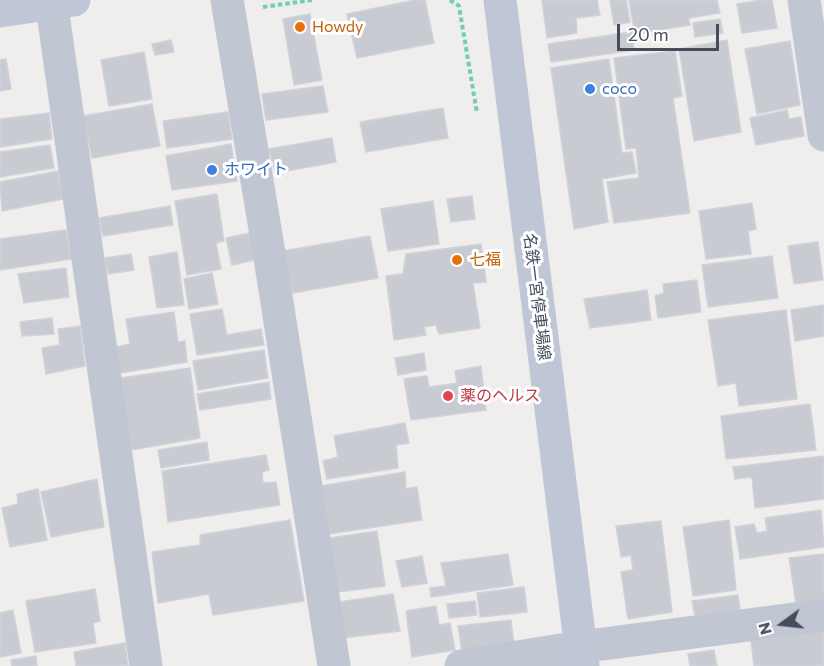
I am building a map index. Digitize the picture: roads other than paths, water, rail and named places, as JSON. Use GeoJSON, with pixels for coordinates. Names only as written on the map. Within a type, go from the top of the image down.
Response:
{"type":"FeatureCollection","features":[{"type":"Feature","properties":{"kind":"main road","name":"名鉄一宮停車場線"},"geometry":{"type":"LineString","coordinates":[[500,0],[582,657]]}},
{"type":"Feature","properties":{"kind":"main road"},"geometry":{"type":"LineString","coordinates":[[0,11],[59,1]]}},
{"type":"Feature","properties":{"kind":"street"},"geometry":{"type":"LineString","coordinates":[[804,0],[824,135]]}},
{"type":"Feature","properties":{"kind":"street"},"geometry":{"type":"LineString","coordinates":[[59,1],[146,666]]}},
{"type":"Feature","properties":{"kind":"street"},"geometry":{"type":"LineString","coordinates":[[229,10],[334,666]]}},
{"type":"Feature","properties":{"kind":"street"},"geometry":{"type":"LineString","coordinates":[[461,666],[582,657],[824,615]]}},
{"type":"Feature","properties":{"kind":"place","name":"Howdy"},"geometry":{"type":"Point","coordinates":[300,27]}},
{"type":"Feature","properties":{"kind":"place","name":"coco"},"geometry":{"type":"Point","coordinates":[590,89]}},
{"type":"Feature","properties":{"kind":"place","name":"ホワイト"},"geometry":{"type":"Point","coordinates":[212,170]}},
{"type":"Feature","properties":{"kind":"place","name":"七福"},"geometry":{"type":"Point","coordinates":[457,260]}},
{"type":"Feature","properties":{"kind":"place","name":"薬のヘルス"},"geometry":{"type":"Point","coordinates":[448,396]}}]}
